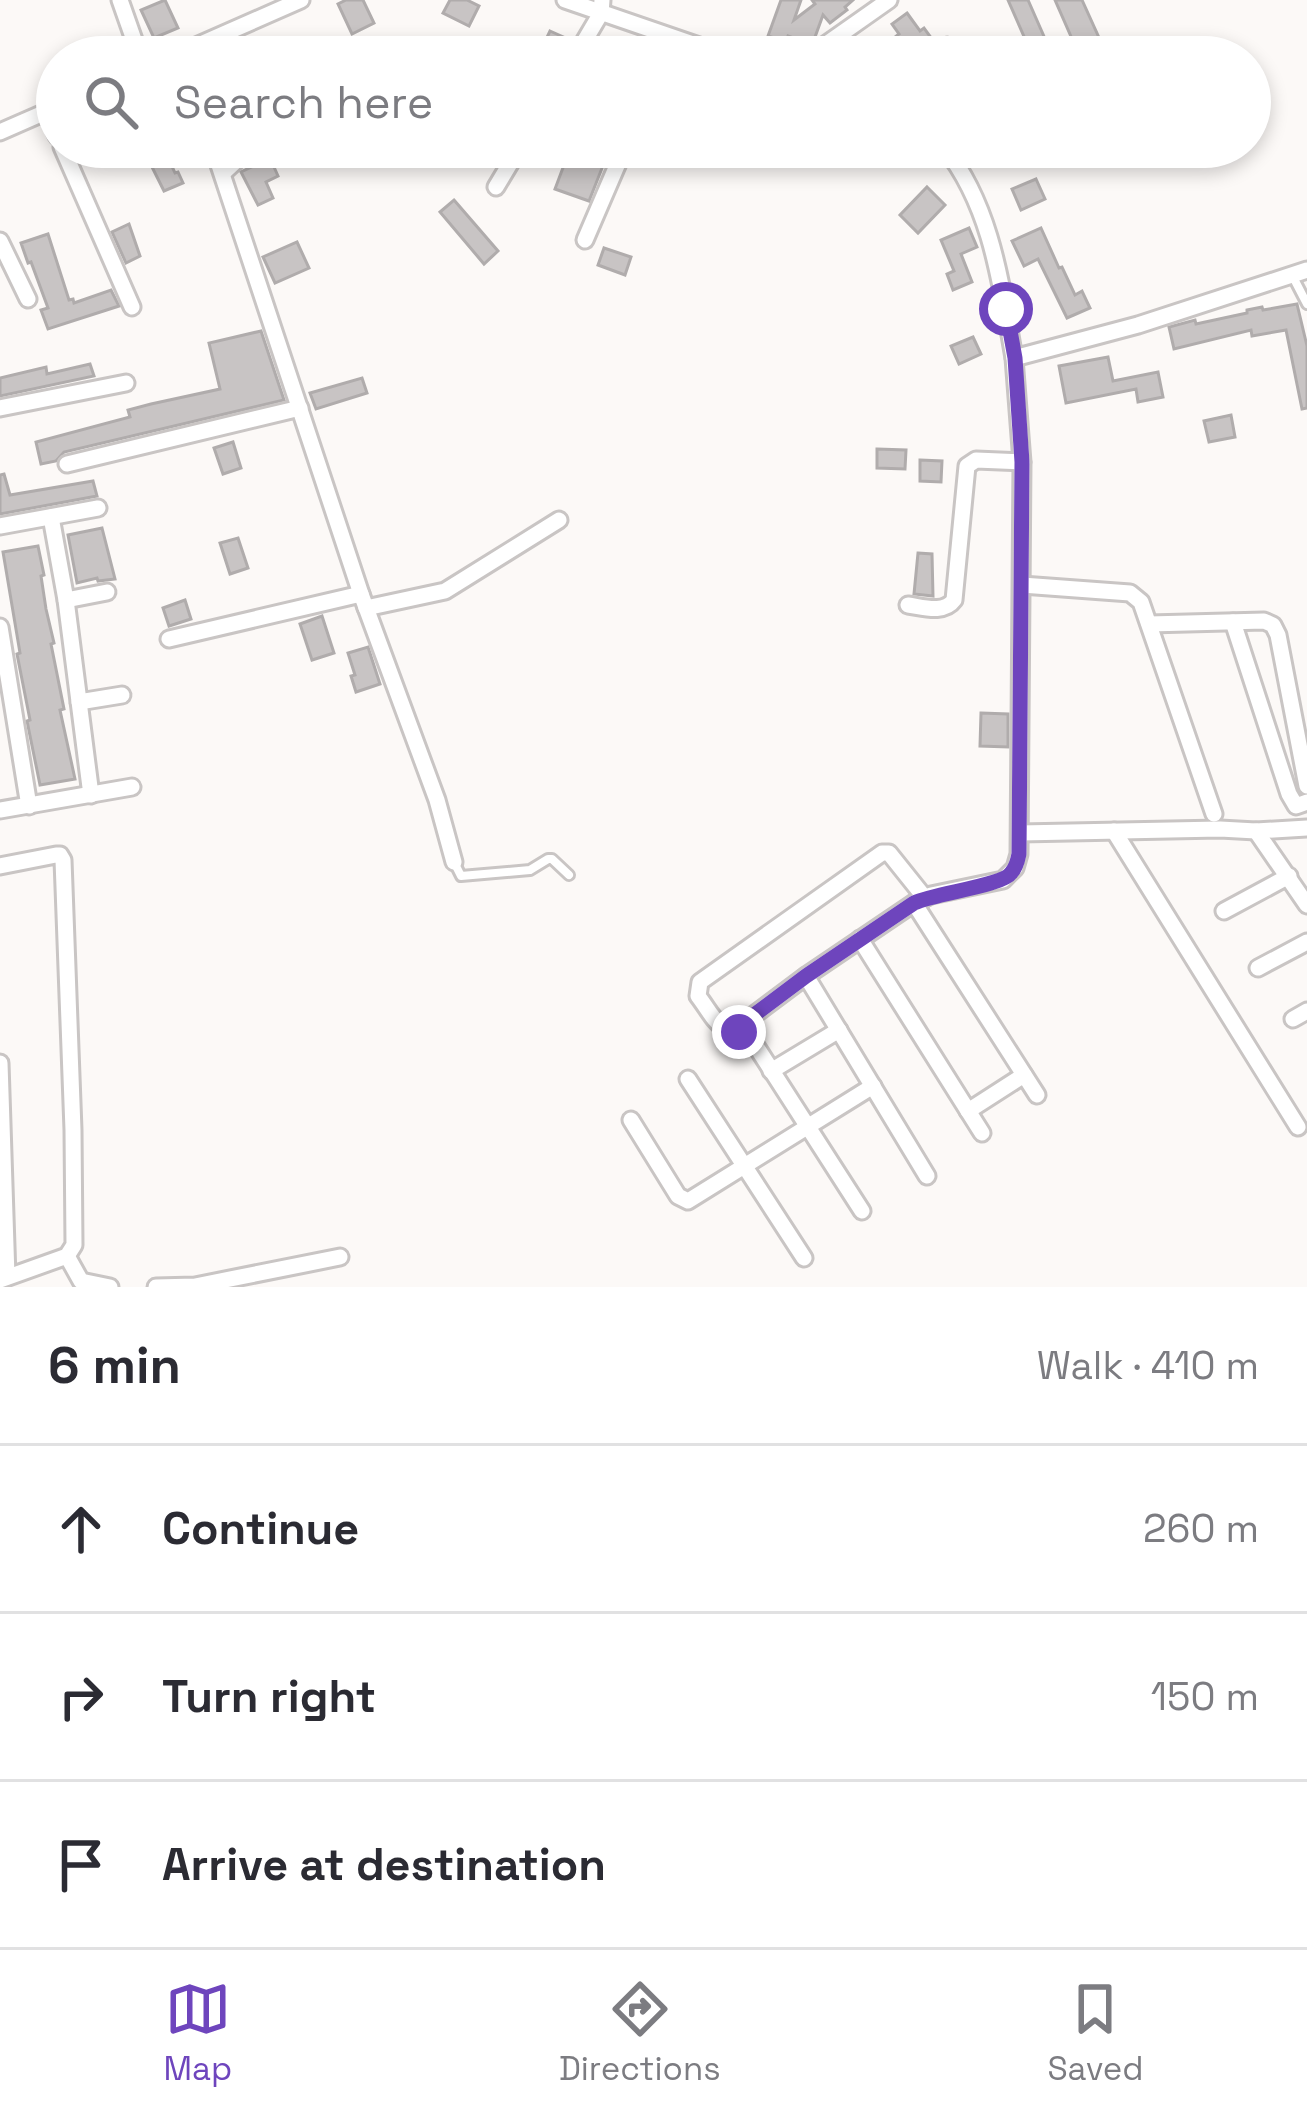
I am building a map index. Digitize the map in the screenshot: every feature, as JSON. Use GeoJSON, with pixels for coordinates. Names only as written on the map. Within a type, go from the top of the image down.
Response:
{"type":"FeatureCollection","features":[{"type":"Feature","properties":{"kind":"street"},"geometry":{"type":"LineString","coordinates":[[120,0],[133,36]]}},
{"type":"Feature","properties":{"kind":"street"},"geometry":{"type":"LineString","coordinates":[[220,36],[301,0]]}},
{"type":"Feature","properties":{"kind":"street"},"geometry":{"type":"LineString","coordinates":[[565,0],[602,6],[669,36]]}},
{"type":"Feature","properties":{"kind":"street"},"geometry":{"type":"LineString","coordinates":[[838,36],[889,0]]}},
{"type":"Feature","properties":{"kind":"street"},"geometry":{"type":"LineString","coordinates":[[586,36],[602,6]]}},
{"type":"Feature","properties":{"kind":"street"},"geometry":{"type":"LineString","coordinates":[[0,132],[36,116]]}},
{"type":"Feature","properties":{"kind":"street"},"geometry":{"type":"LineString","coordinates":[[71,168],[132,307]]}},
{"type":"Feature","properties":{"kind":"street"},"geometry":{"type":"LineString","coordinates":[[221,168],[364,601],[437,800],[454,862]]}},
{"type":"Feature","properties":{"kind":"street"},"geometry":{"type":"LineString","coordinates":[[496,187],[507,168]]}},
{"type":"Feature","properties":{"kind":"street"},"geometry":{"type":"LineString","coordinates":[[585,240],[616,168]]}},
{"type":"Feature","properties":{"kind":"street"},"geometry":{"type":"LineString","coordinates":[[862,1211],[754,1043],[750,1029],[754,1015],[919,900],[997,882],[1010,875],[1019,854],[1022,462],[1015,358],[982,211],[958,168]]}},
{"type":"Feature","properties":{"kind":"street"},"geometry":{"type":"LineString","coordinates":[[0,242],[28,299]]}},
{"type":"Feature","properties":{"kind":"street"},"geometry":{"type":"LineString","coordinates":[[1015,358],[1300,273]]}},
{"type":"Feature","properties":{"kind":"street"},"geometry":{"type":"LineString","coordinates":[[0,408],[126,383]]}},
{"type":"Feature","properties":{"kind":"street"},"geometry":{"type":"LineString","coordinates":[[67,464],[300,408]]}},
{"type":"Feature","properties":{"kind":"street"},"geometry":{"type":"LineString","coordinates":[[908,605],[942,609],[954,600],[967,466],[976,460],[1022,462]]}},
{"type":"Feature","properties":{"kind":"street"},"geometry":{"type":"LineString","coordinates":[[0,526],[98,508]]}},
{"type":"Feature","properties":{"kind":"street"},"geometry":{"type":"LineString","coordinates":[[50,517],[66,600],[91,795]]}},
{"type":"Feature","properties":{"kind":"street"},"geometry":{"type":"LineString","coordinates":[[169,639],[364,601],[445,591],[559,520]]}},
{"type":"Feature","properties":{"kind":"street"},"geometry":{"type":"LineString","coordinates":[[1022,585],[1130,592],[1141,602],[1214,814]]}},
{"type":"Feature","properties":{"kind":"street"},"geometry":{"type":"LineString","coordinates":[[66,600],[107,592]]}},
{"type":"Feature","properties":{"kind":"street"},"geometry":{"type":"LineString","coordinates":[[1149,624],[1264,621],[1276,628],[1307,786]]}},
{"type":"Feature","properties":{"kind":"street"},"geometry":{"type":"LineString","coordinates":[[1233,622],[1289,794],[1296,806],[1307,802]]}},
{"type":"Feature","properties":{"kind":"street"},"geometry":{"type":"LineString","coordinates":[[0,627],[29,806]]}},
{"type":"Feature","properties":{"kind":"street"},"geometry":{"type":"LineString","coordinates":[[79,702],[122,695]]}},
{"type":"Feature","properties":{"kind":"street"},"geometry":{"type":"LineString","coordinates":[[0,810],[132,787]]}},
{"type":"Feature","properties":{"kind":"street"},"geometry":{"type":"LineString","coordinates":[[1019,832],[1307,828]]}},
{"type":"Feature","properties":{"kind":"street"},"geometry":{"type":"LineString","coordinates":[[1114,831],[1298,1127]]}},
{"type":"Feature","properties":{"kind":"street"},"geometry":{"type":"LineString","coordinates":[[1256,831],[1307,904]]}},
{"type":"Feature","properties":{"kind":"street"},"geometry":{"type":"LineString","coordinates":[[750,1029],[731,1033],[723,1029],[698,995],[700,982],[882,853],[889,853],[1037,1095]]}},
{"type":"Feature","properties":{"kind":"street"},"geometry":{"type":"LineString","coordinates":[[0,866],[56,855],[63,860],[74,1245],[67,1256],[4,1279],[0,1063]]}},
{"type":"Feature","properties":{"kind":"street"},"geometry":{"type":"LineString","coordinates":[[1224,911],[1289,876]]}},
{"type":"Feature","properties":{"kind":"street"},"geometry":{"type":"LineString","coordinates":[[860,939],[982,1133]]}},
{"type":"Feature","properties":{"kind":"street"},"geometry":{"type":"LineString","coordinates":[[1258,968],[1307,942]]}},
{"type":"Feature","properties":{"kind":"street"},"geometry":{"type":"LineString","coordinates":[[806,976],[927,1176]]}},
{"type":"Feature","properties":{"kind":"street"},"geometry":{"type":"LineString","coordinates":[[772,1070],[838,1030]]}},
{"type":"Feature","properties":{"kind":"street"},"geometry":{"type":"LineString","coordinates":[[968,1111],[1024,1075]]}},
{"type":"Feature","properties":{"kind":"street"},"geometry":{"type":"LineString","coordinates":[[688,1079],[803,1258]]}},
{"type":"Feature","properties":{"kind":"street"},"geometry":{"type":"LineString","coordinates":[[631,1120],[679,1196],[688,1201],[873,1086]]}},
{"type":"Feature","properties":{"kind":"street"},"geometry":{"type":"LineString","coordinates":[[67,1256],[81,1281],[110,1287]]}},
{"type":"Feature","properties":{"kind":"street"},"geometry":{"type":"LineString","coordinates":[[156,1287],[195,1286],[340,1257]]}},
{"type":"Feature","properties":{"kind":"lane"},"geometry":{"type":"LineString","coordinates":[[224,176],[233,168]]}},
{"type":"Feature","properties":{"kind":"lane"},"geometry":{"type":"LineString","coordinates":[[1300,273],[1307,304]]}},
{"type":"Feature","properties":{"kind":"lane"},"geometry":{"type":"LineString","coordinates":[[454,862],[461,876],[530,870],[548,859],[569,874]]}},
{"type":"Feature","properties":{"kind":"building"},"geometry":{"type":"Polygon","coordinates":[[[165,0],[178,28],[153,36],[141,10],[165,0]]]}},
{"type":"Feature","properties":{"kind":"building"},"geometry":{"type":"Polygon","coordinates":[[[363,0],[374,23],[352,34],[338,4],[363,0]]]}},
{"type":"Feature","properties":{"kind":"building"},"geometry":{"type":"Polygon","coordinates":[[[450,0],[479,6],[469,26],[443,13],[450,0]]]}},
{"type":"Feature","properties":{"kind":"building"},"geometry":{"type":"Polygon","coordinates":[[[781,0],[801,0],[794,20],[815,4],[812,0],[853,0],[830,23],[823,15],[815,36],[768,36],[781,0]]]}},
{"type":"Feature","properties":{"kind":"building"},"geometry":{"type":"Polygon","coordinates":[[[1008,0],[1028,0],[1044,36],[1024,36],[1008,0]]]}},
{"type":"Feature","properties":{"kind":"building"},"geometry":{"type":"Polygon","coordinates":[[[1055,0],[1082,0],[1098,36],[1071,36],[1055,0]]]}},
{"type":"Feature","properties":{"kind":"building"},"geometry":{"type":"Polygon","coordinates":[[[907,13],[930,36],[896,36],[892,24],[907,13]]]}},
{"type":"Feature","properties":{"kind":"building"},"geometry":{"type":"Polygon","coordinates":[[[152,168],[178,172],[183,183],[164,191],[152,168]]]}},
{"type":"Feature","properties":{"kind":"building"},"geometry":{"type":"Polygon","coordinates":[[[274,168],[278,176],[266,182],[273,198],[258,205],[241,172],[274,168]]]}},
{"type":"Feature","properties":{"kind":"building"},"geometry":{"type":"Polygon","coordinates":[[[563,168],[602,168],[589,201],[555,189],[563,168]]]}},
{"type":"Feature","properties":{"kind":"building"},"geometry":{"type":"Polygon","coordinates":[[[1036,179],[1045,199],[1021,210],[1012,189],[1036,179]]]}},
{"type":"Feature","properties":{"kind":"building"},"geometry":{"type":"Polygon","coordinates":[[[927,187],[945,205],[918,233],[900,215],[927,187]]]}},
{"type":"Feature","properties":{"kind":"building"},"geometry":{"type":"Polygon","coordinates":[[[454,200],[498,251],[484,264],[440,212],[454,200]]]}},
{"type":"Feature","properties":{"kind":"building"},"geometry":{"type":"Polygon","coordinates":[[[129,224],[140,256],[126,263],[112,232],[129,224]]]}},
{"type":"Feature","properties":{"kind":"building"},"geometry":{"type":"Polygon","coordinates":[[[969,228],[977,247],[961,254],[972,282],[953,290],[947,274],[954,271],[941,240],[969,228]]]}},
{"type":"Feature","properties":{"kind":"building"},"geometry":{"type":"Polygon","coordinates":[[[1041,228],[1075,295],[1082,291],[1090,308],[1067,318],[1038,259],[1024,266],[1012,241],[1041,228]]]}},
{"type":"Feature","properties":{"kind":"building"},"geometry":{"type":"Polygon","coordinates":[[[48,234],[69,300],[74,303],[111,290],[119,306],[48,329],[41,310],[48,308],[21,243],[48,234]]]}},
{"type":"Feature","properties":{"kind":"building"},"geometry":{"type":"Polygon","coordinates":[[[297,242],[309,268],[275,283],[263,257],[297,242]]]}},
{"type":"Feature","properties":{"kind":"building"},"geometry":{"type":"Polygon","coordinates":[[[604,248],[631,257],[625,275],[598,265],[604,248]]]}},
{"type":"Feature","properties":{"kind":"building"},"geometry":{"type":"Polygon","coordinates":[[[1297,304],[1307,346],[1307,408],[1302,409],[1286,330],[1252,336],[1251,330],[1174,349],[1169,327],[1297,304]]]}},
{"type":"Feature","properties":{"kind":"building"},"geometry":{"type":"Polygon","coordinates":[[[261,331],[284,400],[64,452],[56,461],[41,464],[36,442],[130,417],[128,410],[220,389],[209,343],[261,331]]]}},
{"type":"Feature","properties":{"kind":"building"},"geometry":{"type":"Polygon","coordinates":[[[973,337],[981,354],[959,364],[951,346],[973,337]]]}},
{"type":"Feature","properties":{"kind":"building"},"geometry":{"type":"Polygon","coordinates":[[[1108,357],[1113,381],[1158,372],[1163,397],[1138,402],[1136,389],[1066,403],[1059,366],[1108,357]]]}},
{"type":"Feature","properties":{"kind":"building"},"geometry":{"type":"Polygon","coordinates":[[[90,364],[94,376],[0,396],[0,378],[46,367],[47,374],[90,364]]]}},
{"type":"Feature","properties":{"kind":"building"},"geometry":{"type":"Polygon","coordinates":[[[362,378],[367,393],[316,409],[310,393],[362,378]]]}},
{"type":"Feature","properties":{"kind":"building"},"geometry":{"type":"Polygon","coordinates":[[[1231,415],[1235,437],[1209,442],[1204,421],[1231,415]]]}},
{"type":"Feature","properties":{"kind":"building"},"geometry":{"type":"Polygon","coordinates":[[[233,442],[241,468],[223,474],[214,448],[233,442]]]}},
{"type":"Feature","properties":{"kind":"building"},"geometry":{"type":"Polygon","coordinates":[[[877,449],[906,450],[905,469],[877,468],[877,449]]]}},
{"type":"Feature","properties":{"kind":"building"},"geometry":{"type":"Polygon","coordinates":[[[920,460],[942,461],[941,482],[920,481],[920,460]]]}},
{"type":"Feature","properties":{"kind":"building"},"geometry":{"type":"Polygon","coordinates":[[[4,474],[10,495],[93,481],[97,496],[0,514],[0,475],[4,474]]]}},
{"type":"Feature","properties":{"kind":"building"},"geometry":{"type":"Polygon","coordinates":[[[102,528],[115,579],[77,583],[68,535],[102,528]]]}},
{"type":"Feature","properties":{"kind":"building"},"geometry":{"type":"Polygon","coordinates":[[[238,538],[248,568],[230,574],[220,543],[238,538]]]}},
{"type":"Feature","properties":{"kind":"building"},"geometry":{"type":"Polygon","coordinates":[[[38,546],[64,709],[60,710],[75,779],[40,785],[3,552],[38,546]]]}},
{"type":"Feature","properties":{"kind":"building"},"geometry":{"type":"Polygon","coordinates":[[[918,553],[932,554],[933,596],[914,594],[918,553]]]}},
{"type":"Feature","properties":{"kind":"building"},"geometry":{"type":"Polygon","coordinates":[[[185,600],[191,619],[169,626],[163,608],[185,600]]]}},
{"type":"Feature","properties":{"kind":"building"},"geometry":{"type":"Polygon","coordinates":[[[322,616],[334,653],[312,660],[300,624],[322,616]]]}},
{"type":"Feature","properties":{"kind":"building"},"geometry":{"type":"Polygon","coordinates":[[[368,647],[380,684],[356,692],[348,653],[368,647]]]}},
{"type":"Feature","properties":{"kind":"building"},"geometry":{"type":"Polygon","coordinates":[[[981,713],[1008,714],[1008,747],[980,746],[981,713]]]}},
{"type":"Feature","properties":{"kind":"route"},"geometry":{"type":"LineString","coordinates":[[739,1032],[750,1029],[754,1015],[806,976],[914,903],[1003,880],[1015,868],[1019,854],[1022,462],[1015,358],[1006,309]]}}]}
